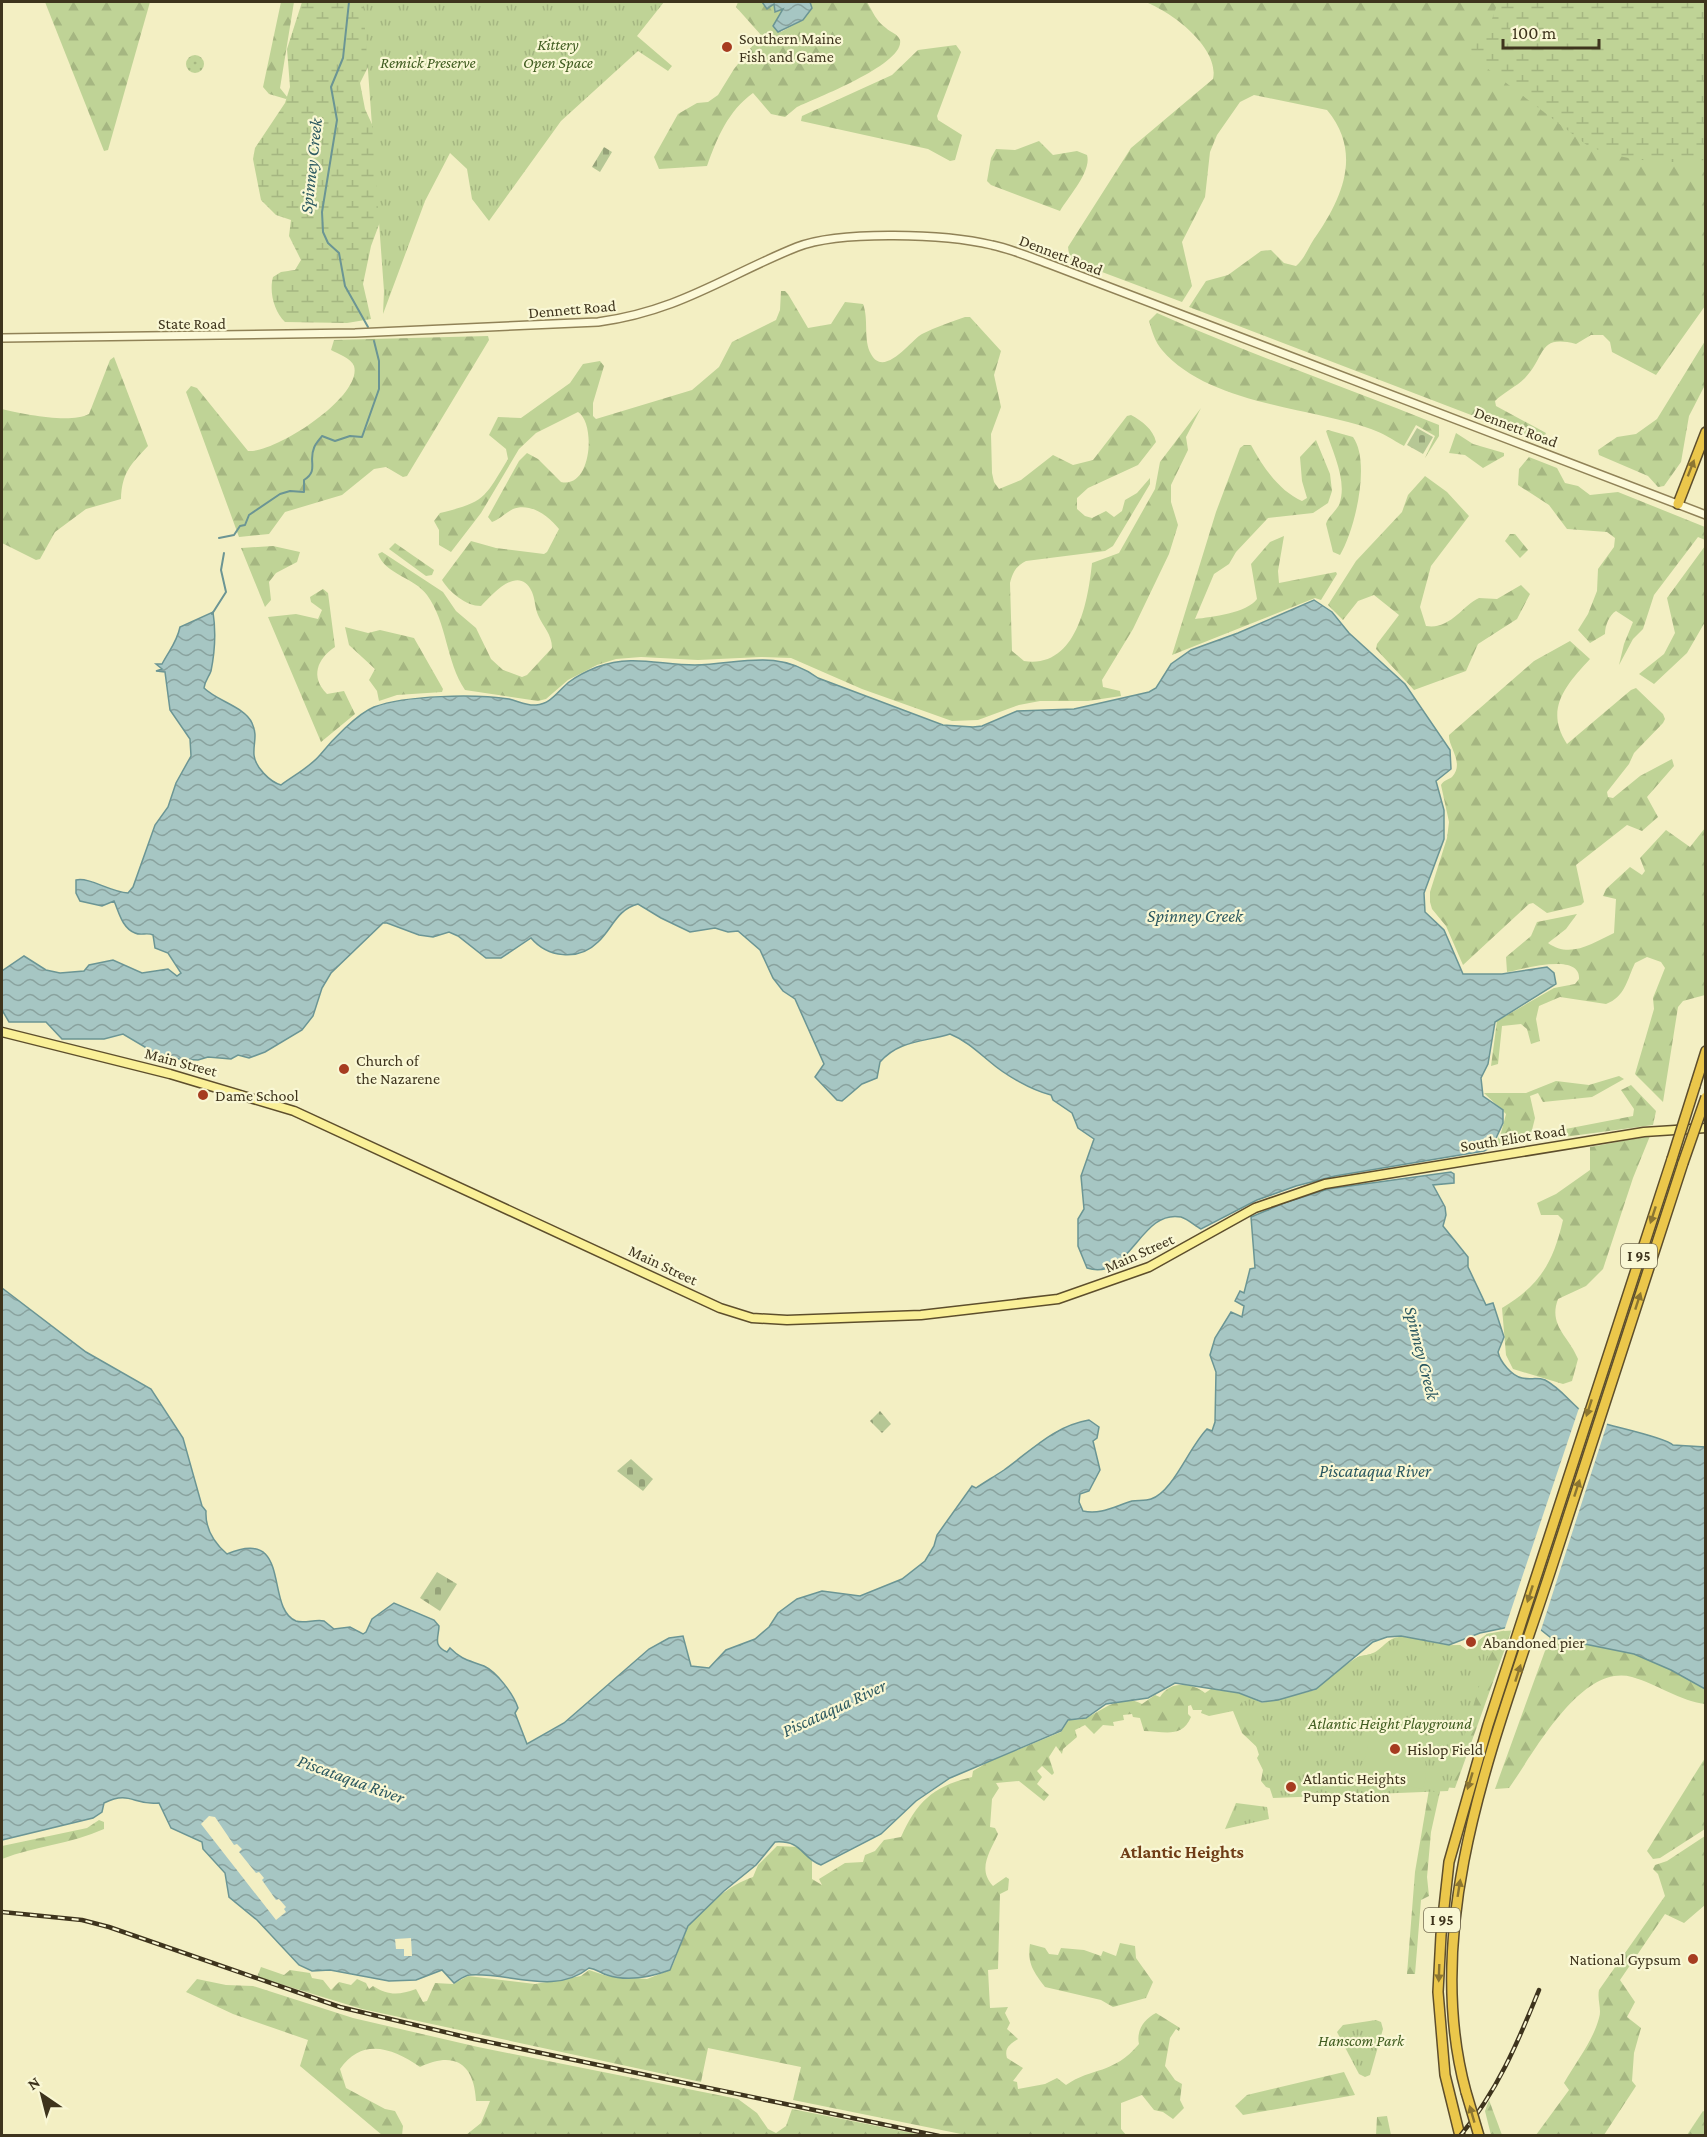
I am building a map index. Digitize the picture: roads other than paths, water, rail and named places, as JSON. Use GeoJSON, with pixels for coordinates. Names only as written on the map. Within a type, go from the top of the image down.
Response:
{"type":"FeatureCollection","features":[{"type":"Feature","properties":{"kind":"highway"},"geometry":{"type":"LineString","coordinates":[[1678,504],[1706,432]]}},
{"type":"Feature","properties":{"kind":"highway","name":"I 95"},"geometry":{"type":"LineString","coordinates":[[1460,2136],[1445,2075],[1438,1992],[1441,1935],[1449,1862],[1463,1806],[1491,1714],[1706,1051]]}},
{"type":"Feature","properties":{"kind":"highway","name":"I 95"},"geometry":{"type":"LineString","coordinates":[[1479,2136],[1461,2072],[1453,2013],[1454,1934],[1465,1849],[1507,1706],[1706,1097]]}},
{"type":"Feature","properties":{"kind":"main road","name":"Main Street"},"geometry":{"type":"LineString","coordinates":[[2,1032],[181,1077],[294,1111],[720,1308],[760,1319],[908,1316],[1058,1299],[1149,1267],[1255,1208],[1325,1184]]}},
{"type":"Feature","properties":{"kind":"main road","name":"South Eliot Road"},"geometry":{"type":"LineString","coordinates":[[1325,1184],[1644,1132],[1706,1128]]}},
{"type":"Feature","properties":{"kind":"street","name":"Dennett Road"},"geometry":{"type":"LineString","coordinates":[[382,333],[622,318],[680,302],[810,243],[855,237],[962,240],[993,245],[1048,264],[1706,515]]}},
{"type":"Feature","properties":{"kind":"street","name":"State Road"},"geometry":{"type":"LineString","coordinates":[[2,338],[382,333]]}},
{"type":"Feature","properties":{"kind":"water"},"geometry":{"type":"Polygon","coordinates":[[[762,2],[810,2],[812,8],[803,20],[778,32],[773,26],[783,9],[775,12],[774,4],[767,9],[762,2]]]}},
{"type":"Feature","properties":{"kind":"water","name":"Spinney Creek"},"geometry":{"type":"Polygon","coordinates":[[[1314,600],[1332,612],[1349,633],[1405,684],[1450,750],[1451,769],[1436,781],[1444,810],[1444,839],[1424,893],[1425,912],[1444,930],[1463,974],[1502,974],[1547,967],[1554,973],[1556,984],[1495,1022],[1488,1064],[1481,1078],[1483,1096],[1503,1110],[1503,1123],[1492,1147],[1484,1151],[1335,1176],[1296,1186],[1257,1200],[1201,1229],[1181,1217],[1167,1217],[1145,1233],[1114,1265],[1102,1270],[1087,1268],[1078,1246],[1078,1219],[1084,1209],[1081,1176],[1094,1139],[1078,1128],[1072,1113],[1053,1100],[1051,1095],[1035,1090],[1010,1077],[966,1043],[950,1034],[895,1049],[880,1062],[877,1078],[862,1084],[842,1101],[837,1100],[815,1077],[824,1064],[795,999],[783,991],[773,978],[760,950],[738,931],[728,932],[715,928],[690,932],[638,904],[625,910],[598,942],[572,955],[554,953],[531,938],[501,958],[486,958],[458,936],[449,932],[433,937],[419,935],[383,923],[331,973],[322,988],[313,1016],[302,1030],[265,1052],[249,1058],[238,1055],[231,1059],[208,1057],[198,1060],[179,1059],[155,1053],[123,1034],[104,1039],[62,1039],[46,1022],[9,1022],[2,1010],[2,971],[24,956],[46,970],[60,973],[84,971],[89,965],[113,960],[142,973],[168,969],[177,976],[181,973],[168,953],[155,948],[153,935],[137,934],[127,927],[114,901],[102,906],[80,901],[76,893],[76,880],[88,881],[128,893],[133,887],[155,825],[168,807],[176,783],[191,756],[190,739],[170,710],[165,672],[156,671],[162,669],[156,664],[162,664],[180,627],[213,612],[215,634],[213,656],[211,671],[204,688],[248,717],[255,732],[255,760],[268,777],[281,785],[316,759],[360,715],[374,707],[404,700],[460,696],[495,697],[536,705],[550,700],[569,682],[582,674],[597,667],[622,661],[695,665],[773,660],[788,663],[818,678],[943,725],[982,726],[1017,711],[1074,709],[1149,692],[1156,688],[1171,664],[1191,650],[1238,633],[1314,600]]]}},
{"type":"Feature","properties":{"kind":"water","name":"Piscataqua River"},"geometry":{"type":"Polygon","coordinates":[[[1451,1172],[1454,1174],[1454,1183],[1433,1185],[1445,1207],[1446,1215],[1443,1226],[1468,1257],[1468,1267],[1486,1305],[1493,1303],[1504,1337],[1498,1352],[1507,1368],[1522,1378],[1545,1380],[1584,1413],[1599,1422],[1673,1445],[1705,1447],[1705,1689],[1671,1670],[1634,1654],[1550,1637],[1536,1626],[1509,1627],[1480,1633],[1449,1645],[1401,1636],[1387,1637],[1373,1642],[1316,1689],[1278,1700],[1262,1702],[1239,1693],[1175,1683],[1148,1698],[1106,1704],[1086,1718],[1068,1720],[1061,1731],[950,1778],[916,1801],[881,1834],[821,1865],[791,1844],[775,1842],[756,1865],[724,1891],[688,1926],[670,1970],[639,1978],[615,1977],[589,1968],[575,1976],[546,1982],[470,1975],[454,1983],[442,1970],[416,1980],[389,1981],[330,1970],[312,1971],[299,1965],[257,1920],[229,1897],[225,1873],[203,1849],[202,1842],[171,1828],[159,1803],[126,1798],[113,1799],[104,1803],[102,1812],[93,1818],[2,1840],[2,1288],[86,1352],[151,1389],[183,1438],[214,1540],[227,1554],[248,1548],[261,1551],[269,1559],[281,1601],[287,1613],[296,1621],[324,1621],[334,1629],[350,1627],[363,1634],[372,1619],[394,1603],[434,1620],[439,1626],[437,1640],[439,1647],[447,1652],[450,1648],[463,1658],[484,1666],[504,1684],[518,1708],[515,1713],[527,1744],[564,1723],[649,1649],[669,1638],[683,1636],[691,1666],[709,1668],[726,1650],[755,1639],[769,1627],[778,1613],[797,1599],[822,1591],[860,1596],[902,1579],[925,1561],[934,1546],[937,1535],[972,1486],[976,1488],[1054,1433],[1076,1423],[1089,1420],[1099,1427],[1097,1438],[1093,1441],[1100,1470],[1089,1491],[1080,1494],[1079,1502],[1083,1511],[1102,1511],[1159,1495],[1174,1479],[1200,1437],[1207,1429],[1212,1431],[1215,1422],[1216,1372],[1210,1355],[1215,1338],[1231,1312],[1242,1317],[1244,1306],[1235,1301],[1240,1291],[1244,1293],[1250,1269],[1255,1268],[1251,1217],[1284,1203],[1328,1189],[1451,1172]]]}},
{"type":"Feature","properties":{"kind":"waterway","name":"Spinney Creek"},"geometry":{"type":"LineString","coordinates":[[349,2],[343,58],[331,87],[337,120],[322,212],[323,232],[328,243],[339,253],[345,286],[368,327]]}},
{"type":"Feature","properties":{"kind":"waterway","name":"Spinney Creek"},"geometry":{"type":"LineString","coordinates":[[219,538],[234,535],[240,526],[245,525],[249,515],[280,494],[290,491],[304,492],[304,480],[312,469],[312,453],[322,436],[335,441],[350,436],[362,437],[379,389],[379,361],[374,341]]}},
{"type":"Feature","properties":{"kind":"waterway","name":"Spinney Creek"},"geometry":{"type":"LineString","coordinates":[[212,614],[226,592],[221,570],[224,553]]}},
{"type":"Feature","properties":{"kind":"railway"},"geometry":{"type":"LineString","coordinates":[[2,1912],[82,1920],[109,1927],[340,2007],[474,2039],[939,2136]]}},
{"type":"Feature","properties":{"kind":"railway"},"geometry":{"type":"LineString","coordinates":[[1460,2136],[1496,2084],[1515,2047],[1539,1990]]}},
{"type":"Feature","properties":{"kind":"place","name":"Southern Maine Fish and Game"},"geometry":{"type":"Point","coordinates":[727,47]}},
{"type":"Feature","properties":{"kind":"place","name":"Church of the Nazarene"},"geometry":{"type":"Point","coordinates":[344,1069]}},
{"type":"Feature","properties":{"kind":"place","name":"Dame School"},"geometry":{"type":"Point","coordinates":[203,1095]}},
{"type":"Feature","properties":{"kind":"place","name":"Abandoned pier"},"geometry":{"type":"Point","coordinates":[1471,1642]}},
{"type":"Feature","properties":{"kind":"place","name":"Hislop Field"},"geometry":{"type":"Point","coordinates":[1395,1749]}},
{"type":"Feature","properties":{"kind":"place","name":"Atlantic Heights Pump Station"},"geometry":{"type":"Point","coordinates":[1291,1787]}},
{"type":"Feature","properties":{"kind":"place","name":"National Gypsum"},"geometry":{"type":"Point","coordinates":[1693,1959]}},
{"type":"Feature","properties":{"kind":"district","name":"Atlantic Heights"},"geometry":{"type":"Point","coordinates":[1182,1852]}},
{"type":"Feature","properties":{"kind":"park label","name":"Kittery Open Space"},"geometry":{"type":"Point","coordinates":[558,53]}},
{"type":"Feature","properties":{"kind":"park label","name":"Remick Preserve"},"geometry":{"type":"Point","coordinates":[428,62]}},
{"type":"Feature","properties":{"kind":"park label","name":"Atlantic Height Playground"},"geometry":{"type":"Point","coordinates":[1390,1723]}},
{"type":"Feature","properties":{"kind":"park label","name":"Hanscom Park"},"geometry":{"type":"Point","coordinates":[1361,2040]}}]}
